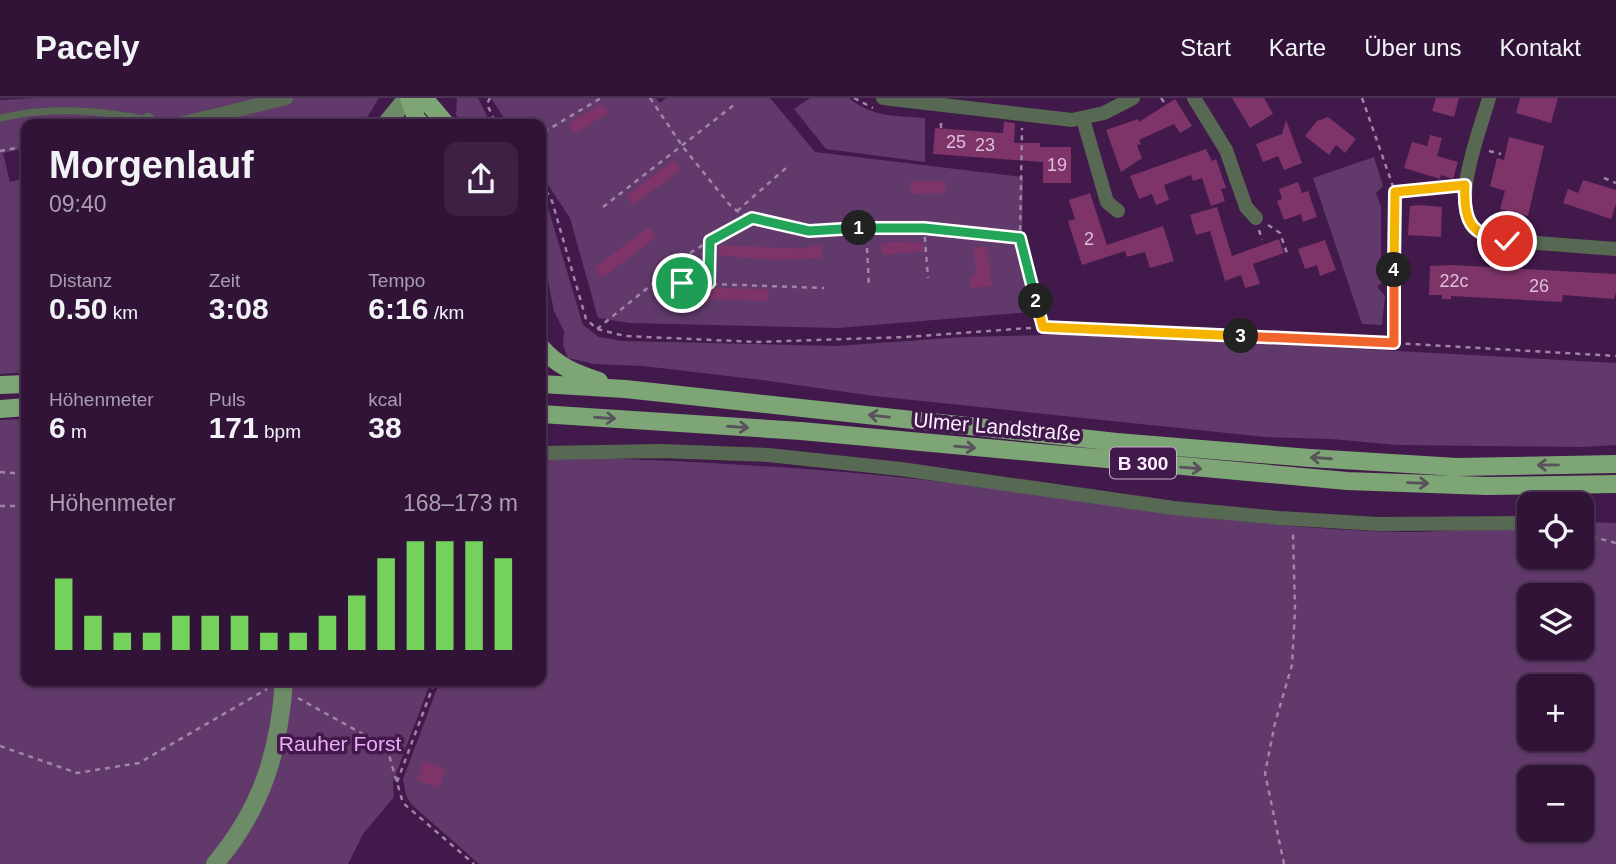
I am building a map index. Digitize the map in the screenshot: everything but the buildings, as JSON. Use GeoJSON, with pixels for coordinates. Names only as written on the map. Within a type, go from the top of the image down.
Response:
{"type":"FeatureCollection","features":[{"type":"Feature","properties":{"kind":"main road"},"geometry":{"type":"LineString","coordinates":[[409,98],[417,119]]}},
{"type":"Feature","properties":{"kind":"main road"},"geometry":{"type":"LineString","coordinates":[[409,98],[430,106],[442,119]]}},
{"type":"Feature","properties":{"kind":"main road"},"geometry":{"type":"LineString","coordinates":[[546,352],[571,372],[625,389]]}},
{"type":"Feature","properties":{"kind":"main road"},"geometry":{"type":"LineString","coordinates":[[0,385],[21,384]]}},
{"type":"Feature","properties":{"kind":"main road","name":"B 300"},"geometry":{"type":"LineString","coordinates":[[546,384],[625,389],[1117,442],[1310,458],[1457,467],[1616,464]]}},
{"type":"Feature","properties":{"kind":"main road"},"geometry":{"type":"LineString","coordinates":[[0,409],[21,407]]}},
{"type":"Feature","properties":{"kind":"main road","name":"Ulmer Landstraße"},"geometry":{"type":"LineString","coordinates":[[546,414],[801,431],[1300,478],[1486,486],[1616,484]]}},
{"type":"Feature","properties":{"kind":"street"},"geometry":{"type":"LineString","coordinates":[[200,119],[286,98]]}},
{"type":"Feature","properties":{"kind":"street"},"geometry":{"type":"LineString","coordinates":[[390,119],[409,98]]}},
{"type":"Feature","properties":{"kind":"street"},"geometry":{"type":"LineString","coordinates":[[883,98],[1072,120],[1104,113],[1133,98]]}},
{"type":"Feature","properties":{"kind":"street"},"geometry":{"type":"LineString","coordinates":[[1194,98],[1226,150],[1246,207],[1256,218]]}},
{"type":"Feature","properties":{"kind":"street"},"geometry":{"type":"LineString","coordinates":[[1489,98],[1465,185],[1466,215],[1473,227],[1482,234],[1507,241],[1616,249]]}},
{"type":"Feature","properties":{"kind":"street"},"geometry":{"type":"LineString","coordinates":[[1083,119],[1107,202],[1118,211]]}},
{"type":"Feature","properties":{"kind":"street"},"geometry":{"type":"LineString","coordinates":[[546,453],[661,451],[768,455],[1021,485],[1174,508],[1293,519],[1378,524],[1517,523]]}},
{"type":"Feature","properties":{"kind":"street"},"geometry":{"type":"LineString","coordinates":[[215,864],[233,842],[262,791],[277,741],[284,686]]}},
{"type":"Feature","properties":{"kind":"lane"},"geometry":{"type":"LineString","coordinates":[[0,118],[18,114],[101,110],[137,119]]}},
{"type":"Feature","properties":{"kind":"path"},"geometry":{"type":"LineString","coordinates":[[490,98],[487,104],[494,119]]}},
{"type":"Feature","properties":{"kind":"path"},"geometry":{"type":"LineString","coordinates":[[546,131],[601,98]]}},
{"type":"Feature","properties":{"kind":"path"},"geometry":{"type":"LineString","coordinates":[[650,98],[683,147],[737,211],[752,218],[809,231],[924,228],[1020,238]]}},
{"type":"Feature","properties":{"kind":"path"},"geometry":{"type":"LineString","coordinates":[[1362,98],[1395,192],[1394,343]]}},
{"type":"Feature","properties":{"kind":"path"},"geometry":{"type":"LineString","coordinates":[[603,207],[734,105]]}},
{"type":"Feature","properties":{"kind":"path"},"geometry":{"type":"LineString","coordinates":[[1023,113],[1020,238],[1043,327]]}},
{"type":"Feature","properties":{"kind":"path"},"geometry":{"type":"LineString","coordinates":[[0,151],[21,147]]}},
{"type":"Feature","properties":{"kind":"path"},"geometry":{"type":"LineString","coordinates":[[737,211],[786,168]]}},
{"type":"Feature","properties":{"kind":"path"},"geometry":{"type":"LineString","coordinates":[[1604,178],[1616,183]]}},
{"type":"Feature","properties":{"kind":"path"},"geometry":{"type":"LineString","coordinates":[[1395,192],[1465,185]]}},
{"type":"Feature","properties":{"kind":"path"},"geometry":{"type":"LineString","coordinates":[[546,191],[552,201],[586,319],[597,328],[625,336],[757,342],[906,337],[1043,327],[1616,356]]}},
{"type":"Feature","properties":{"kind":"path"},"geometry":{"type":"LineString","coordinates":[[597,328],[692,251],[752,218]]}},
{"type":"Feature","properties":{"kind":"path"},"geometry":{"type":"LineString","coordinates":[[1256,218],[1280,233],[1288,256]]}},
{"type":"Feature","properties":{"kind":"path"},"geometry":{"type":"LineString","coordinates":[[866,228],[869,287]]}},
{"type":"Feature","properties":{"kind":"path"},"geometry":{"type":"LineString","coordinates":[[924,228],[929,278]]}},
{"type":"Feature","properties":{"kind":"path"},"geometry":{"type":"LineString","coordinates":[[709,283],[710,241]]}},
{"type":"Feature","properties":{"kind":"path"},"geometry":{"type":"LineString","coordinates":[[682,283],[824,289]]}},
{"type":"Feature","properties":{"kind":"path"},"geometry":{"type":"LineString","coordinates":[[0,472],[21,474]]}},
{"type":"Feature","properties":{"kind":"path"},"geometry":{"type":"LineString","coordinates":[[0,506],[21,506]]}},
{"type":"Feature","properties":{"kind":"path"},"geometry":{"type":"LineString","coordinates":[[1284,864],[1265,773],[1275,723],[1292,665],[1295,610],[1293,519]]}},
{"type":"Feature","properties":{"kind":"path"},"geometry":{"type":"LineString","coordinates":[[1594,537],[1616,543]]}},
{"type":"Feature","properties":{"kind":"path"},"geometry":{"type":"LineString","coordinates":[[0,746],[77,773],[139,763],[190,736],[262,691],[277,686]]}},
{"type":"Feature","properties":{"kind":"path"},"geometry":{"type":"LineString","coordinates":[[287,686],[322,714],[379,743],[389,755],[403,803],[474,864]]}},
{"type":"Feature","properties":{"kind":"path"},"geometry":{"type":"LineString","coordinates":[[397,782],[433,686]]}},
{"type":"Feature","properties":{"kind":"green space"},"geometry":{"type":"Polygon","coordinates":[[[379,98],[366,119],[21,119],[21,149],[3,153],[10,182],[21,179],[21,372],[0,374],[0,100],[379,98]]]}},
{"type":"Feature","properties":{"kind":"green space"},"geometry":{"type":"Polygon","coordinates":[[[457,98],[478,98],[488,119],[460,119],[456,115],[457,98]]]}},
{"type":"Feature","properties":{"kind":"green space"},"geometry":{"type":"Polygon","coordinates":[[[491,98],[656,98],[660,103],[666,98],[770,98],[815,152],[1023,177],[1022,240],[1043,311],[838,328],[630,323],[598,318],[570,218],[546,182],[546,119],[505,119],[491,98]]]}},
{"type":"Feature","properties":{"kind":"green space"},"geometry":{"type":"Polygon","coordinates":[[[810,98],[849,98],[875,112],[925,118],[925,162],[826,149],[794,109],[810,98]]]}},
{"type":"Feature","properties":{"kind":"green space"},"geometry":{"type":"Polygon","coordinates":[[[1374,157],[1383,186],[1376,193],[1381,207],[1381,283],[1377,287],[1385,296],[1382,325],[1362,324],[1313,178],[1374,157]]]}},
{"type":"Feature","properties":{"kind":"green space"},"geometry":{"type":"Polygon","coordinates":[[[546,205],[583,325],[599,337],[622,341],[836,346],[964,337],[1089,334],[1616,363],[1616,445],[1397,445],[1265,437],[874,396],[643,366],[594,364],[568,358],[563,345],[564,331],[554,311],[546,271],[546,205]]]}},
{"type":"Feature","properties":{"kind":"green space","name":"Rauher Forst"},"geometry":{"type":"Polygon","coordinates":[[[21,419],[21,686],[429,686],[393,782],[394,797],[363,834],[348,864],[0,864],[0,420],[21,419]]]}},
{"type":"Feature","properties":{"kind":"green space"},"geometry":{"type":"Polygon","coordinates":[[[546,456],[733,464],[877,475],[1163,512],[1343,530],[1419,532],[1517,526],[1517,569],[1594,569],[1594,522],[1616,523],[1616,864],[479,864],[411,804],[403,779],[438,686],[546,686],[546,456]]]}},
{"type":"Feature","properties":{"kind":"route"},"geometry":{"type":"LineString","coordinates":[[682,283],[709,283],[710,241],[752,218],[809,231],[924,228],[1020,238],[1043,327],[1394,343],[1395,192],[1465,185],[1466,215],[1473,227],[1482,234],[1507,241]]}}]}
